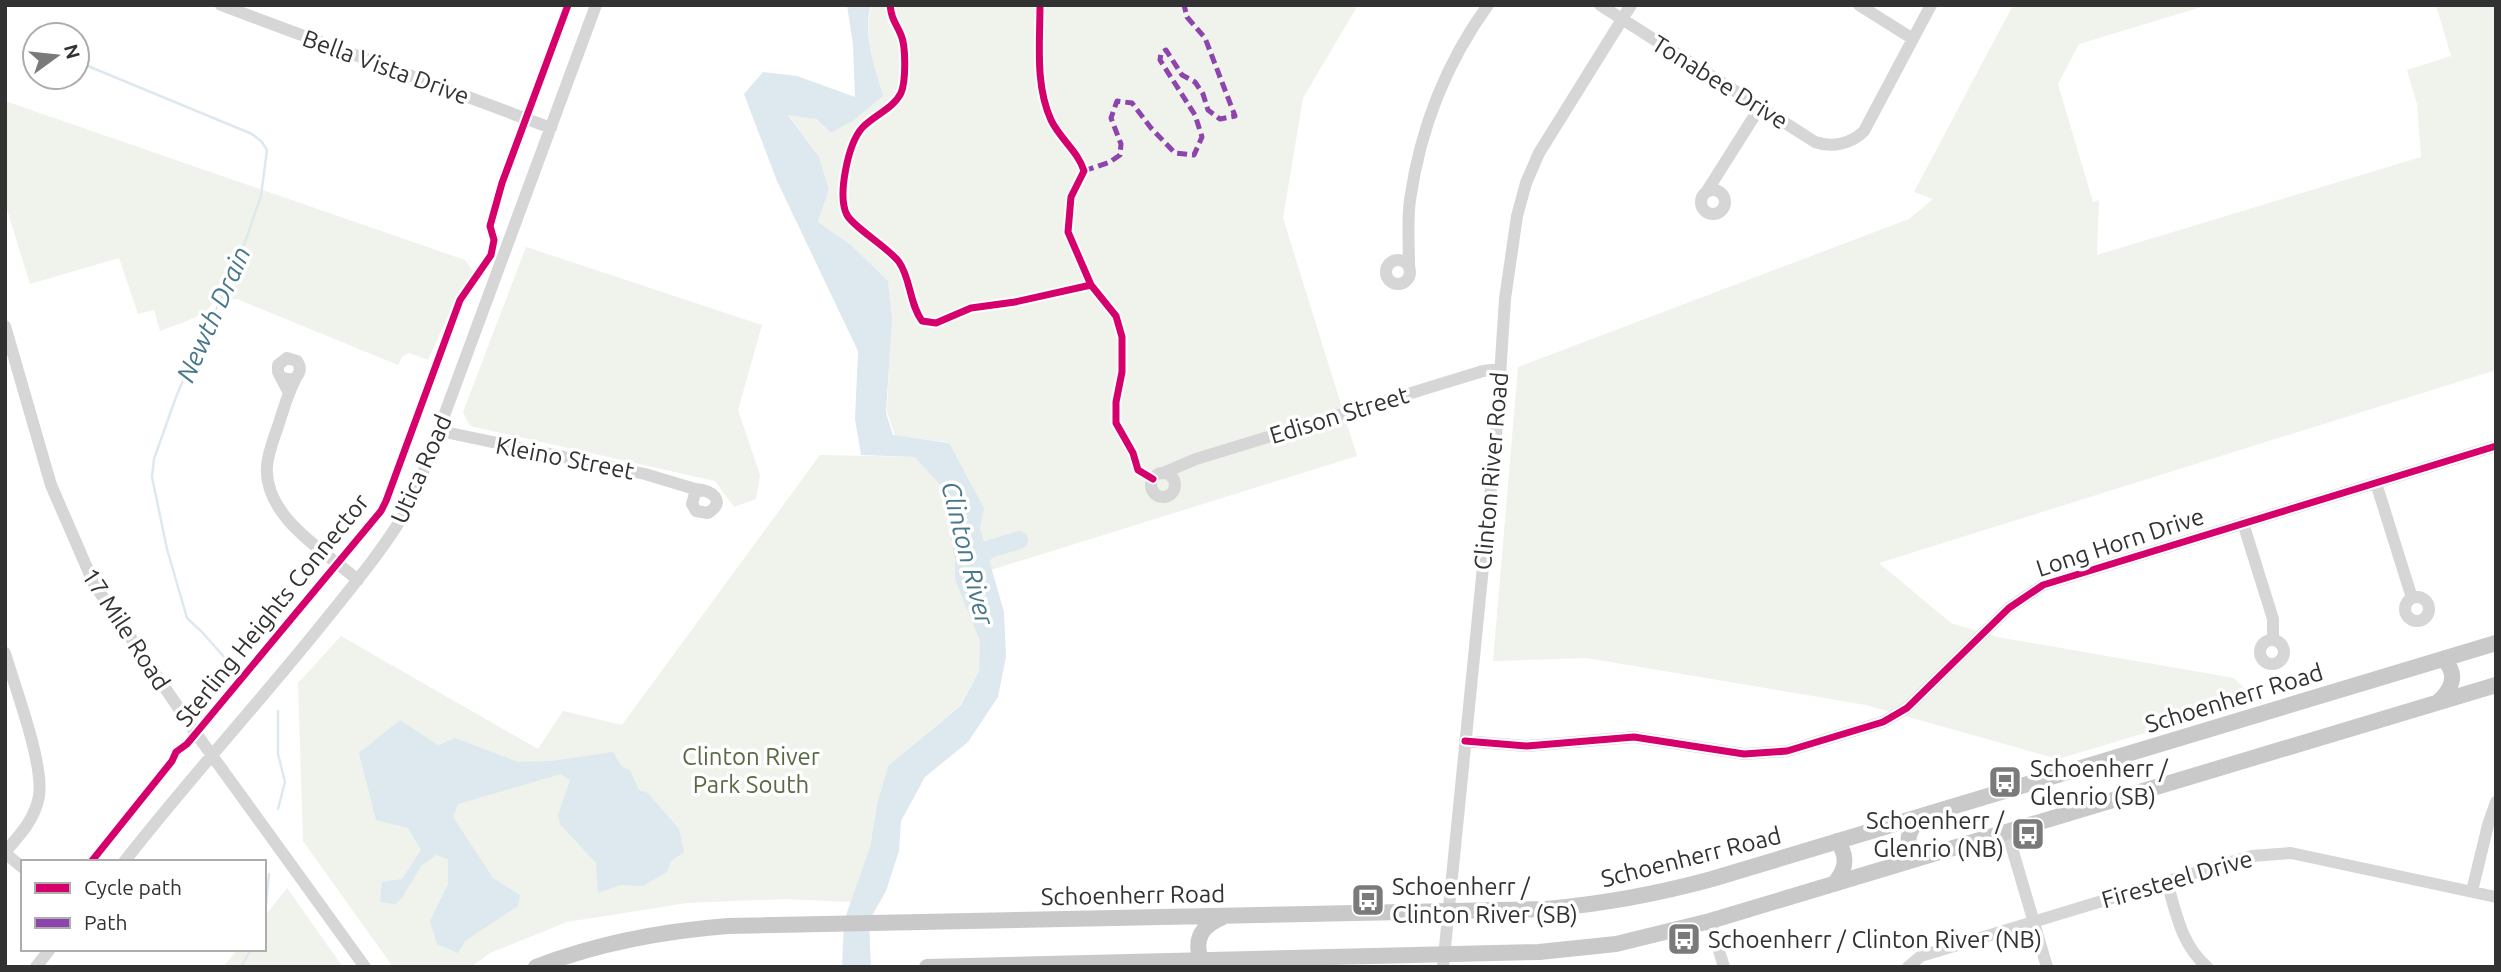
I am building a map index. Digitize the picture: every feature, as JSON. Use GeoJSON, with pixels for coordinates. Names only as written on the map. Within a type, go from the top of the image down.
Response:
{"type":"FeatureCollection","features":[{"type":"Feature","properties":{"kind":"main road","name":"Schoenherr Road"},"geometry":{"type":"LineString","coordinates":[[536,967],[602,946],[681,930],[764,924],[829,925],[1546,909],[1641,897],[1923,816],[2496,643]]}},
{"type":"Feature","properties":{"kind":"main road"},"geometry":{"type":"LineString","coordinates":[[2438,702],[2451,689],[2453,682],[2451,668],[2443,659]]}},
{"type":"Feature","properties":{"kind":"main road"},"geometry":{"type":"LineString","coordinates":[[927,967],[1201,960],[1444,961],[1616,944],[1710,921],[2496,685]]}},
{"type":"Feature","properties":{"kind":"main road"},"geometry":{"type":"LineString","coordinates":[[1916,859],[1910,850],[1908,837],[1913,825],[1923,816]]}},
{"type":"Feature","properties":{"kind":"main road"},"geometry":{"type":"LineString","coordinates":[[1834,884],[1846,862],[1837,841]]}},
{"type":"Feature","properties":{"kind":"main road"},"geometry":{"type":"LineString","coordinates":[[1201,960],[1198,947],[1200,933],[1212,921],[1227,915]]}},
{"type":"Feature","properties":{"kind":"street","name":"Bella Vista Drive"},"geometry":{"type":"LineString","coordinates":[[221,5],[551,128]]}},
{"type":"Feature","properties":{"kind":"street","name":"Utica Road"},"geometry":{"type":"LineString","coordinates":[[126,860],[358,580],[382,549],[411,503],[440,431],[596,5]]}},
{"type":"Feature","properties":{"kind":"street"},"geometry":{"type":"LineString","coordinates":[[1409,244],[1402,255],[1388,265],[1386,273],[1389,280],[1396,284],[1407,281],[1411,274],[1409,203],[1428,122],[1463,42],[1488,5]]}},
{"type":"Feature","properties":{"kind":"street","name":"Tonabee Drive"},"geometry":{"type":"LineString","coordinates":[[1601,5],[1815,142],[1828,145],[1853,141],[1864,131],[1913,39]]}},
{"type":"Feature","properties":{"kind":"street","name":"Clinton River Road"},"geometry":{"type":"LineString","coordinates":[[1444,961],[1496,438],[1505,299],[1514,240],[1526,183],[1539,153],[1630,5]]}},
{"type":"Feature","properties":{"kind":"street"},"geometry":{"type":"LineString","coordinates":[[1860,5],[1913,39],[1931,5]]}},
{"type":"Feature","properties":{"kind":"street"},"geometry":{"type":"LineString","coordinates":[[1716,179],[1725,201],[1723,209],[1717,214],[1709,214],[1700,201],[1760,107]]}},
{"type":"Feature","properties":{"kind":"street"},"geometry":{"type":"LineString","coordinates":[[1707,191],[1715,190],[1722,194]]}},
{"type":"Feature","properties":{"kind":"street"},"geometry":{"type":"LineString","coordinates":[[1394,260],[1403,260],[1409,266]]}},
{"type":"Feature","properties":{"kind":"street","name":"17 Mile Road"},"geometry":{"type":"LineString","coordinates":[[5,326],[11,366],[51,485],[83,564],[94,584],[212,756],[365,967]]}},
{"type":"Feature","properties":{"kind":"street"},"geometry":{"type":"LineString","coordinates":[[289,393],[278,368],[280,362],[287,358],[294,359],[299,364],[300,372],[289,393],[267,465],[269,491],[276,507],[293,525],[358,580]]}},
{"type":"Feature","properties":{"kind":"street","name":"Edison Street"},"geometry":{"type":"LineString","coordinates":[[1163,473],[1196,459],[1483,371],[1500,369]]}},
{"type":"Feature","properties":{"kind":"street"},"geometry":{"type":"LineString","coordinates":[[282,378],[296,378]]}},
{"type":"Feature","properties":{"kind":"street","name":"Kleino Street"},"geometry":{"type":"LineString","coordinates":[[440,431],[677,482],[690,494],[694,508],[700,513],[708,513],[714,509],[716,501],[713,494],[703,489],[690,494]]}},
{"type":"Feature","properties":{"kind":"street","name":"Long Horn Drive"},"geometry":{"type":"LineString","coordinates":[[1465,741],[1527,746],[1634,737],[1744,754],[1787,751],[1883,722],[1908,708],[2009,608],[2043,585],[2496,446]]}},
{"type":"Feature","properties":{"kind":"street"},"geometry":{"type":"LineString","coordinates":[[1175,483],[1171,476],[1163,473],[1156,476],[1151,483],[1154,494],[1161,498],[1169,496],[1174,490],[1179,467]]}},
{"type":"Feature","properties":{"kind":"street"},"geometry":{"type":"LineString","coordinates":[[2376,483],[2412,598]]}},
{"type":"Feature","properties":{"kind":"street"},"geometry":{"type":"LineString","coordinates":[[2243,523],[2273,619],[2273,640]]}},
{"type":"Feature","properties":{"kind":"street"},"geometry":{"type":"LineString","coordinates":[[5,653],[40,782],[39,798],[33,816],[5,853],[21,866]]}},
{"type":"Feature","properties":{"kind":"street"},"geometry":{"type":"LineString","coordinates":[[2472,891],[2496,802]]}},
{"type":"Feature","properties":{"kind":"street"},"geometry":{"type":"LineString","coordinates":[[2007,831],[2047,967]]}},
{"type":"Feature","properties":{"kind":"street","name":"Firesteel Drive"},"geometry":{"type":"LineString","coordinates":[[1908,967],[1921,956],[2252,856],[2291,853],[2496,897]]}},
{"type":"Feature","properties":{"kind":"street"},"geometry":{"type":"LineString","coordinates":[[2167,882],[2185,940],[2194,955],[2207,967]]}},
{"type":"Feature","properties":{"kind":"street"},"geometry":{"type":"LineString","coordinates":[[1710,921],[1724,967]]}},
{"type":"Feature","properties":{"kind":"street"},"geometry":{"type":"LineString","coordinates":[[36,967],[48,951]]}},
{"type":"Feature","properties":{"kind":"green space"},"geometry":{"type":"Polygon","coordinates":[[[872,5],[1358,5],[1303,98],[1283,218],[1357,456],[991,570],[980,528],[983,507],[948,442],[895,436],[887,412],[891,320],[888,281],[851,245],[818,222],[829,189],[819,157],[788,114],[815,119],[831,133],[882,96],[869,39],[872,5]]]}},
{"type":"Feature","properties":{"kind":"green space"},"geometry":{"type":"Polygon","coordinates":[[[2013,5],[2208,5],[2079,44],[2058,84],[2093,202],[2099,200],[2097,255],[2421,157],[2417,104],[2407,70],[2451,56],[2436,5],[2496,5],[2496,370],[1879,563],[1951,623],[1997,637],[2234,678],[2255,700],[2058,759],[1866,705],[1587,658],[1493,661],[1518,367],[1909,219],[1933,199],[1914,192],[2013,5]]]}},
{"type":"Feature","properties":{"kind":"green space"},"geometry":{"type":"Polygon","coordinates":[[[5,101],[465,260],[473,271],[472,276],[457,296],[428,360],[409,353],[403,356],[398,365],[237,299],[214,301],[198,316],[160,331],[154,310],[138,314],[119,258],[30,284],[5,203],[5,101]]]}},
{"type":"Feature","properties":{"kind":"green space"},"geometry":{"type":"Polygon","coordinates":[[[526,247],[762,325],[738,410],[760,475],[756,499],[734,507],[715,481],[470,426],[463,412],[526,247]]]}},
{"type":"Feature","properties":{"kind":"green space","name":"Clinton River Park South"},"geometry":{"type":"Polygon","coordinates":[[[820,455],[916,457],[942,487],[955,561],[955,580],[981,641],[979,671],[959,706],[888,766],[877,804],[870,847],[851,902],[785,899],[687,903],[567,922],[490,953],[471,967],[393,967],[303,841],[298,683],[341,636],[538,749],[563,711],[622,725],[820,455]]]}},
{"type":"Feature","properties":{"kind":"green space"},"geometry":{"type":"Polygon","coordinates":[[[287,888],[343,967],[223,967],[236,951],[266,951],[266,914],[287,888]]]}},
{"type":"Feature","properties":{"kind":"water","name":"Clinton River"},"geometry":{"type":"Polygon","coordinates":[[[847,5],[871,5],[869,39],[883,96],[854,120],[831,133],[816,119],[788,115],[819,157],[829,189],[818,222],[851,245],[888,281],[892,320],[886,413],[893,435],[949,443],[984,508],[980,528],[1004,612],[1006,657],[998,697],[968,742],[925,777],[901,821],[899,851],[886,891],[869,921],[871,967],[842,967],[844,921],[870,847],[877,804],[888,766],[960,706],[979,671],[980,641],[955,580],[955,561],[942,487],[915,457],[861,455],[855,419],[858,351],[777,181],[744,94],[763,72],[797,76],[855,97],[853,45],[847,5]]]}},
{"type":"Feature","properties":{"kind":"water"},"geometry":{"type":"Polygon","coordinates":[[[400,720],[438,745],[455,738],[518,762],[552,761],[613,752],[622,767],[630,770],[639,790],[648,793],[679,829],[684,852],[671,861],[667,872],[643,886],[620,885],[598,893],[596,863],[560,824],[558,815],[570,780],[561,774],[458,804],[453,817],[493,878],[520,895],[518,906],[465,941],[458,953],[437,944],[430,921],[448,884],[448,859],[436,855],[421,866],[402,898],[395,904],[380,902],[382,882],[402,879],[421,850],[408,828],[376,820],[359,753],[400,720]]]}},
{"type":"Feature","properties":{"kind":"waterway","name":"Newth Drain"},"geometry":{"type":"LineString","coordinates":[[91,67],[252,134],[267,150],[261,196],[231,282],[203,333],[176,397],[154,459],[152,477],[167,549],[187,618],[233,667]]}},
{"type":"Feature","properties":{"kind":"waterway","name":"Clinton River"},"geometry":{"type":"LineString","coordinates":[[973,567],[987,550],[1019,540]]}},
{"type":"Feature","properties":{"kind":"waterway","name":"Newth Drain"},"geometry":{"type":"LineString","coordinates":[[278,711],[278,754],[285,782],[278,809]]}},
{"type":"Feature","properties":{"kind":"waterway","name":"Newth Drain"},"geometry":{"type":"LineString","coordinates":[[266,905],[269,874]]}},
{"type":"Feature","properties":{"kind":"waterway","name":"Newth Drain"},"geometry":{"type":"LineString","coordinates":[[241,967],[250,951]]}},
{"type":"Feature","properties":{"kind":"marked path"},"geometry":{"type":"LineString","coordinates":[[1084,171],[1110,162],[1120,155],[1121,144],[1111,118],[1117,101],[1132,103],[1175,153],[1194,155],[1202,137],[1195,115],[1160,60],[1161,53],[1166,50],[1182,75],[1195,82],[1203,94],[1208,110],[1220,119],[1235,116],[1205,38],[1187,17],[1184,5]]}},
{"type":"Feature","properties":{"kind":"cycle path","name":"Sterling Heights Connector"},"geometry":{"type":"LineString","coordinates":[[93,860],[172,761],[176,752],[187,744],[381,511],[460,300],[491,255],[494,240],[490,226],[502,183],[568,5]]}},
{"type":"Feature","properties":{"kind":"cycle path"},"geometry":{"type":"LineString","coordinates":[[890,5],[904,47],[903,88],[898,99],[867,123],[857,136],[848,158],[844,206],[851,220],[899,262],[922,321],[936,323],[971,308],[1015,302],[1091,285]]}},
{"type":"Feature","properties":{"kind":"cycle path"},"geometry":{"type":"LineString","coordinates":[[1040,5],[1040,78],[1046,107],[1055,127],[1078,157],[1084,171],[1071,197],[1068,232],[1091,285],[1116,316],[1122,337],[1122,372],[1116,402],[1116,423],[1133,453],[1138,470],[1153,479]]}},
{"type":"Feature","properties":{"kind":"cycle path"},"geometry":{"type":"LineString","coordinates":[[1465,741],[1527,746],[1634,737],[1744,754],[1787,751],[1883,722],[1907,708],[2009,608],[2043,585],[2496,446]]}},
{"type":"Feature","properties":{"kind":"place","name":"Schoenherr / Glenrio (SB)"},"geometry":{"type":"Point","coordinates":[2005,782]}},
{"type":"Feature","properties":{"kind":"place","name":"Schoenherr / Glenrio (NB)"},"geometry":{"type":"Point","coordinates":[2028,834]}},
{"type":"Feature","properties":{"kind":"place","name":"Schoenherr / Clinton River (SB)"},"geometry":{"type":"Point","coordinates":[1368,900]}},
{"type":"Feature","properties":{"kind":"place","name":"Schoenherr / Clinton River (NB)"},"geometry":{"type":"Point","coordinates":[1684,939]}}]}
